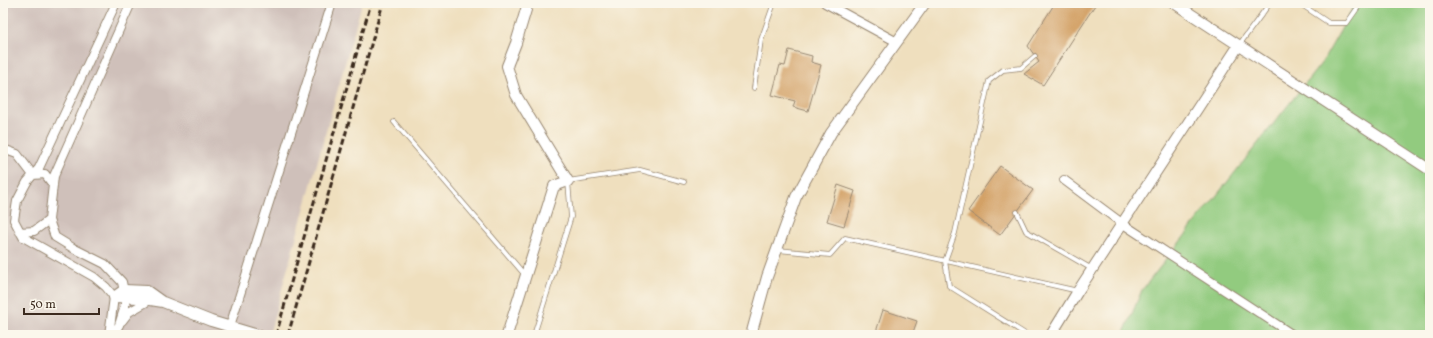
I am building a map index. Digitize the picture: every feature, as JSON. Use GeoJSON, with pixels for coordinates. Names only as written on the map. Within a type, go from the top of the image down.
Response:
{"type":"FeatureCollection","features":[{"type":"Feature","properties":{"kind":"street"},"geometry":{"type":"LineString","coordinates":[[109,335],[114,297],[106,287],[94,277],[23,237],[14,220],[17,201],[26,182],[39,168],[116,3]]}},
{"type":"Feature","properties":{"kind":"street"},"geometry":{"type":"LineString","coordinates":[[119,325],[125,306],[125,294],[122,282],[105,264],[55,237],[49,220],[54,176],[131,3]]}},
{"type":"Feature","properties":{"kind":"street"},"geometry":{"type":"LineString","coordinates":[[229,331],[332,3]]}},
{"type":"Feature","properties":{"kind":"street"},"geometry":{"type":"LineString","coordinates":[[507,335],[554,186],[568,181],[516,95],[507,66],[516,43],[528,3]]}},
{"type":"Feature","properties":{"kind":"street"},"geometry":{"type":"LineString","coordinates":[[825,3],[896,42]]}},
{"type":"Feature","properties":{"kind":"street"},"geometry":{"type":"LineString","coordinates":[[751,335],[767,277],[796,197],[831,133],[925,3]]}},
{"type":"Feature","properties":{"kind":"street"},"geometry":{"type":"LineString","coordinates":[[1174,3],[1430,170]]}},
{"type":"Feature","properties":{"kind":"street"},"geometry":{"type":"LineString","coordinates":[[1052,335],[1078,291],[1239,45]]}},
{"type":"Feature","properties":{"kind":"street"},"geometry":{"type":"LineString","coordinates":[[3,149],[17,154],[33,175]]}},
{"type":"Feature","properties":{"kind":"street"},"geometry":{"type":"LineString","coordinates":[[33,175],[45,174],[53,185]]}},
{"type":"Feature","properties":{"kind":"street"},"geometry":{"type":"LineString","coordinates":[[1064,180],[1123,224],[1293,335]]}},
{"type":"Feature","properties":{"kind":"street"},"geometry":{"type":"LineString","coordinates":[[20,232],[34,231],[49,220]]}},
{"type":"Feature","properties":{"kind":"street"},"geometry":{"type":"LineString","coordinates":[[114,297],[147,291],[163,302]]}},
{"type":"Feature","properties":{"kind":"street"},"geometry":{"type":"LineString","coordinates":[[125,294],[163,302],[211,321],[229,331],[258,335]]}},
{"type":"Feature","properties":{"kind":"street"},"geometry":{"type":"LineString","coordinates":[[113,335],[129,312],[150,300]]}},
{"type":"Feature","properties":{"kind":"lane"},"geometry":{"type":"LineString","coordinates":[[754,88],[761,40],[774,3]]}},
{"type":"Feature","properties":{"kind":"lane"},"geometry":{"type":"LineString","coordinates":[[1239,45],[1270,3]]}},
{"type":"Feature","properties":{"kind":"lane"},"geometry":{"type":"LineString","coordinates":[[1300,3],[1329,23],[1347,23],[1362,3]]}},
{"type":"Feature","properties":{"kind":"lane"},"geometry":{"type":"LineString","coordinates":[[1027,335],[949,286],[945,261],[955,233],[989,80],[1002,70],[1020,68],[1035,56]]}},
{"type":"Feature","properties":{"kind":"lane"},"geometry":{"type":"LineString","coordinates":[[394,122],[526,276]]}},
{"type":"Feature","properties":{"kind":"lane"},"geometry":{"type":"LineString","coordinates":[[534,335],[570,217],[568,181],[640,170],[684,182]]}},
{"type":"Feature","properties":{"kind":"lane"},"geometry":{"type":"LineString","coordinates":[[1017,212],[1026,231],[1093,270]]}},
{"type":"Feature","properties":{"kind":"lane"},"geometry":{"type":"LineString","coordinates":[[777,250],[830,255],[845,238],[1078,291]]}},
{"type":"Feature","properties":{"kind":"shaded area"},"geometry":{"type":"Polygon","coordinates":[[[3,3],[362,3],[269,335],[3,335],[3,3]]]}},
{"type":"Feature","properties":{"kind":"green space"},"geometry":{"type":"Polygon","coordinates":[[[1356,3],[1430,3],[1430,335],[1123,335],[1142,290],[1323,61],[1356,3]]]}},
{"type":"Feature","properties":{"kind":"building"},"geometry":{"type":"Polygon","coordinates":[[[1055,3],[1092,3],[1095,5],[1043,85],[1024,74],[1039,62],[1028,46],[1055,3]]]}},
{"type":"Feature","properties":{"kind":"building"},"geometry":{"type":"Polygon","coordinates":[[[789,50],[812,56],[811,62],[821,65],[808,111],[793,107],[795,101],[772,95],[780,65],[785,66],[789,50]]]}},
{"type":"Feature","properties":{"kind":"building"},"geometry":{"type":"Polygon","coordinates":[[[1000,166],[1033,190],[1000,235],[968,211],[1000,166]]]}},
{"type":"Feature","properties":{"kind":"building"},"geometry":{"type":"Polygon","coordinates":[[[838,185],[855,191],[844,226],[827,221],[838,185]]]}},
{"type":"Feature","properties":{"kind":"building"},"geometry":{"type":"Polygon","coordinates":[[[883,310],[917,321],[912,335],[875,335],[883,310]]]}},
{"type":"Feature","properties":{"kind":"railway"},"geometry":{"type":"LineString","coordinates":[[276,335],[371,3]]}},
{"type":"Feature","properties":{"kind":"railway"},"geometry":{"type":"LineString","coordinates":[[288,335],[383,3]]}}]}
